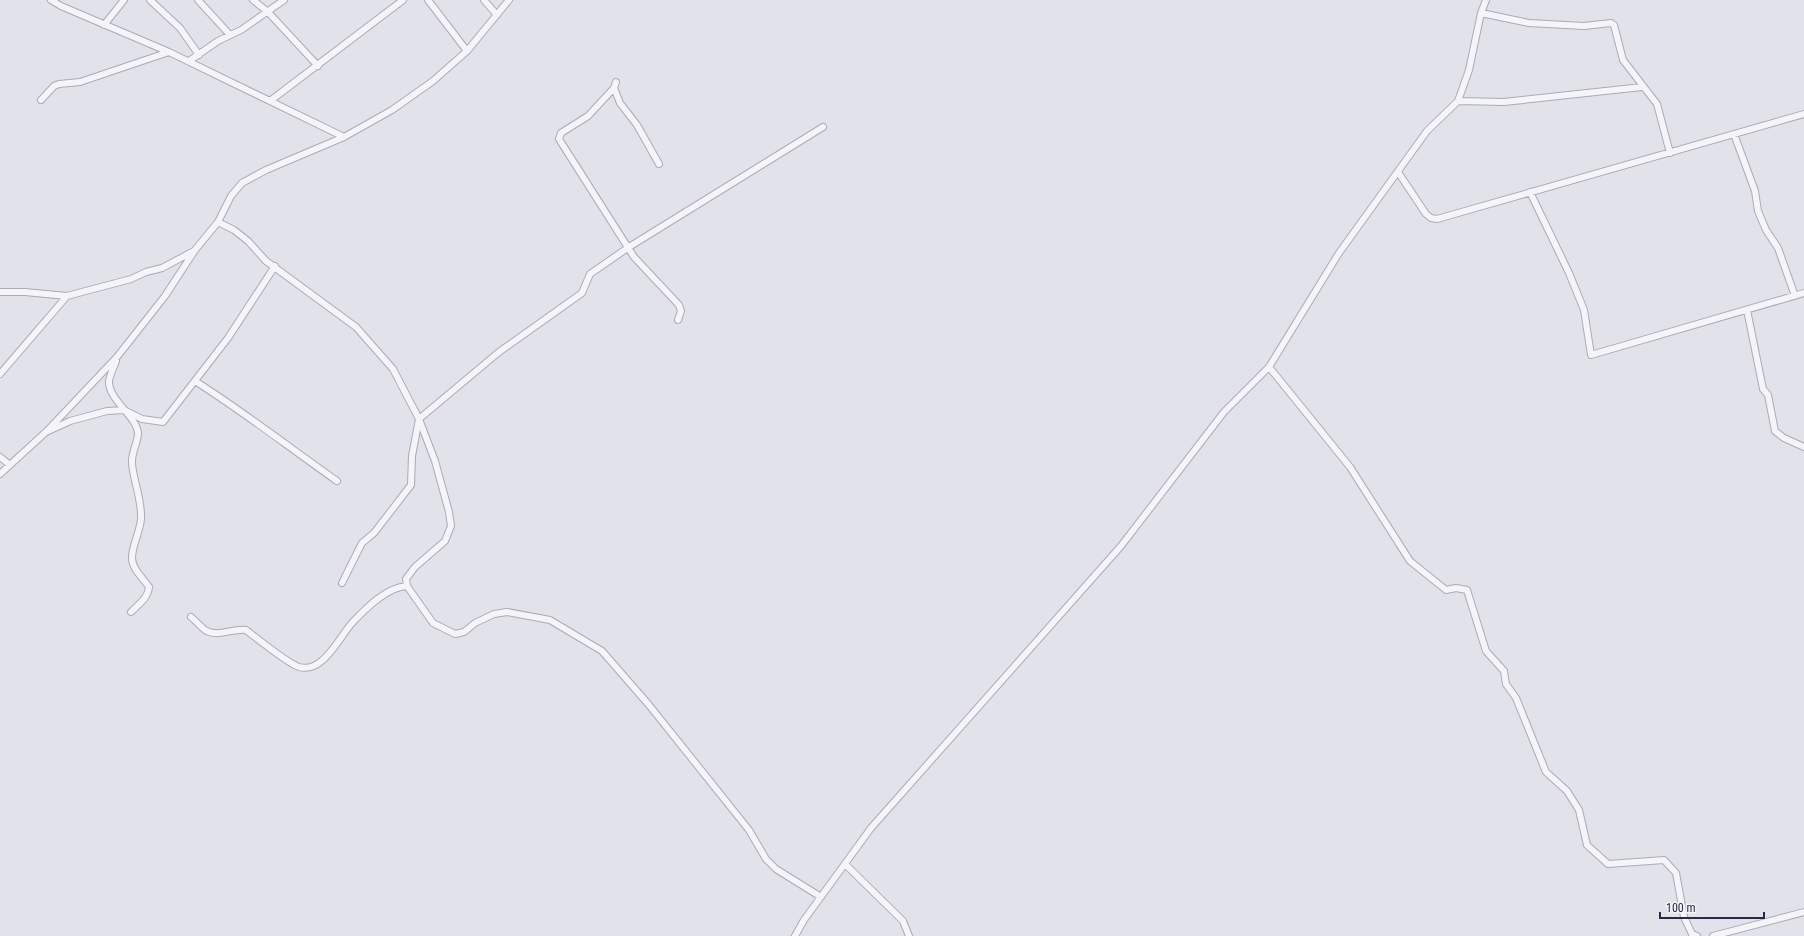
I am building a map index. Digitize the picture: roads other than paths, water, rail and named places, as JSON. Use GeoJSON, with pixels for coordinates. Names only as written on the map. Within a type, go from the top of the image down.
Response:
{"type":"FeatureCollection","features":[{"type":"Feature","properties":{"kind":"street"},"geometry":{"type":"LineString","coordinates":[[51,0],[61,6],[189,61],[344,137]]}},
{"type":"Feature","properties":{"kind":"street"},"geometry":{"type":"LineString","coordinates":[[104,25],[124,0]]}},
{"type":"Feature","properties":{"kind":"street"},"geometry":{"type":"LineString","coordinates":[[150,0],[180,28],[199,55]]}},
{"type":"Feature","properties":{"kind":"street"},"geometry":{"type":"LineString","coordinates":[[198,0],[230,35]]}},
{"type":"Feature","properties":{"kind":"street"},"geometry":{"type":"LineString","coordinates":[[253,0],[268,12],[318,66]]}},
{"type":"Feature","properties":{"kind":"street"},"geometry":{"type":"LineString","coordinates":[[189,61],[218,41],[268,12],[284,0]]}},
{"type":"Feature","properties":{"kind":"street"},"geometry":{"type":"LineString","coordinates":[[270,101],[403,0]]}},
{"type":"Feature","properties":{"kind":"street"},"geometry":{"type":"LineString","coordinates":[[428,0],[467,52]]}},
{"type":"Feature","properties":{"kind":"street"},"geometry":{"type":"LineString","coordinates":[[484,0],[497,15]]}},
{"type":"Feature","properties":{"kind":"street"},"geometry":{"type":"LineString","coordinates":[[0,474],[47,431],[117,357],[165,296],[195,250],[218,222],[231,196],[242,184],[266,170],[344,137],[392,110],[422,89],[467,52],[509,0]]}},
{"type":"Feature","properties":{"kind":"street"},"geometry":{"type":"LineString","coordinates":[[795,936],[871,828],[1120,546],[1224,412],[1269,367],[1339,253],[1427,131],[1458,101],[1469,70],[1481,13],[1486,0]]}},
{"type":"Feature","properties":{"kind":"street"},"geometry":{"type":"LineString","coordinates":[[1481,13],[1529,23],[1584,26],[1611,23],[1614,25],[1623,60],[1642,87],[1657,104],[1670,153]]}},
{"type":"Feature","properties":{"kind":"street"},"geometry":{"type":"LineString","coordinates":[[41,100],[54,86],[59,84],[80,82],[169,52]]}},
{"type":"Feature","properties":{"kind":"street"},"geometry":{"type":"LineString","coordinates":[[616,82],[614,88],[588,116],[561,133],[560,139],[634,257],[679,305],[681,311],[678,320]]}},
{"type":"Feature","properties":{"kind":"street"},"geometry":{"type":"LineString","coordinates":[[1458,101],[1504,102],[1642,87]]}},
{"type":"Feature","properties":{"kind":"street"},"geometry":{"type":"LineString","coordinates":[[614,88],[620,103],[637,125],[659,164]]}},
{"type":"Feature","properties":{"kind":"street"},"geometry":{"type":"LineString","coordinates":[[1398,172],[1426,214],[1431,218],[1437,219],[1804,114]]}},
{"type":"Feature","properties":{"kind":"street"},"geometry":{"type":"LineString","coordinates":[[342,584],[362,543],[374,533],[411,485],[412,456],[419,419],[499,352],[582,292],[590,274],[629,247],[823,127]]}},
{"type":"Feature","properties":{"kind":"street"},"geometry":{"type":"LineString","coordinates":[[1734,134],[1755,191],[1758,211],[1766,230],[1778,248],[1795,296]]}},
{"type":"Feature","properties":{"kind":"street"},"geometry":{"type":"LineString","coordinates":[[1530,192],[1584,310],[1591,355],[1804,293]]}},
{"type":"Feature","properties":{"kind":"street"},"geometry":{"type":"LineString","coordinates":[[218,222],[234,230],[248,241],[266,260],[306,292],[356,327],[393,370],[419,419],[435,461],[449,512],[451,526],[445,541],[408,574],[406,579],[406,586],[433,623],[455,634],[464,632],[475,623],[494,614],[507,612],[550,620],[602,651],[648,705],[749,830],[766,859],[776,869],[821,897]]}},
{"type":"Feature","properties":{"kind":"street"},"geometry":{"type":"LineString","coordinates":[[0,292],[25,292],[67,296],[131,279],[146,272],[162,268],[195,250]]}},
{"type":"Feature","properties":{"kind":"street"},"geometry":{"type":"LineString","coordinates":[[47,431],[90,415],[124,410],[142,419],[163,422],[228,338],[275,266]]}},
{"type":"Feature","properties":{"kind":"street"},"geometry":{"type":"LineString","coordinates":[[0,374],[67,296]]}},
{"type":"Feature","properties":{"kind":"street"},"geometry":{"type":"LineString","coordinates":[[1747,310],[1763,389],[1768,395],[1775,431],[1784,438],[1804,447]]}},
{"type":"Feature","properties":{"kind":"street"},"geometry":{"type":"LineString","coordinates":[[117,357],[109,380],[110,386],[114,395],[136,427],[138,435],[132,455],[132,465],[140,506],[141,520],[132,559],[136,570],[149,587],[148,593],[144,599],[131,612]]}},
{"type":"Feature","properties":{"kind":"street"},"geometry":{"type":"LineString","coordinates":[[1269,367],[1350,467],[1410,561],[1446,590],[1456,588],[1467,590],[1486,651],[1504,670],[1506,684],[1516,698],[1546,772],[1567,791],[1579,810],[1587,846],[1608,864],[1664,860],[1676,874],[1684,918],[1692,934],[1697,936]]}},
{"type":"Feature","properties":{"kind":"street"},"geometry":{"type":"LineString","coordinates":[[195,381],[236,407],[267,432],[337,481]]}},
{"type":"Feature","properties":{"kind":"street"},"geometry":{"type":"LineString","coordinates":[[0,457],[10,465]]}},
{"type":"Feature","properties":{"kind":"street"},"geometry":{"type":"LineString","coordinates":[[191,617],[206,631],[217,633],[241,629],[246,630],[292,663],[306,668],[314,665],[330,654],[352,623],[390,589],[406,586]]}},
{"type":"Feature","properties":{"kind":"street"},"geometry":{"type":"LineString","coordinates":[[845,864],[903,921],[909,936]]}},
{"type":"Feature","properties":{"kind":"street"},"geometry":{"type":"LineString","coordinates":[[1713,936],[1804,912]]}}]}
